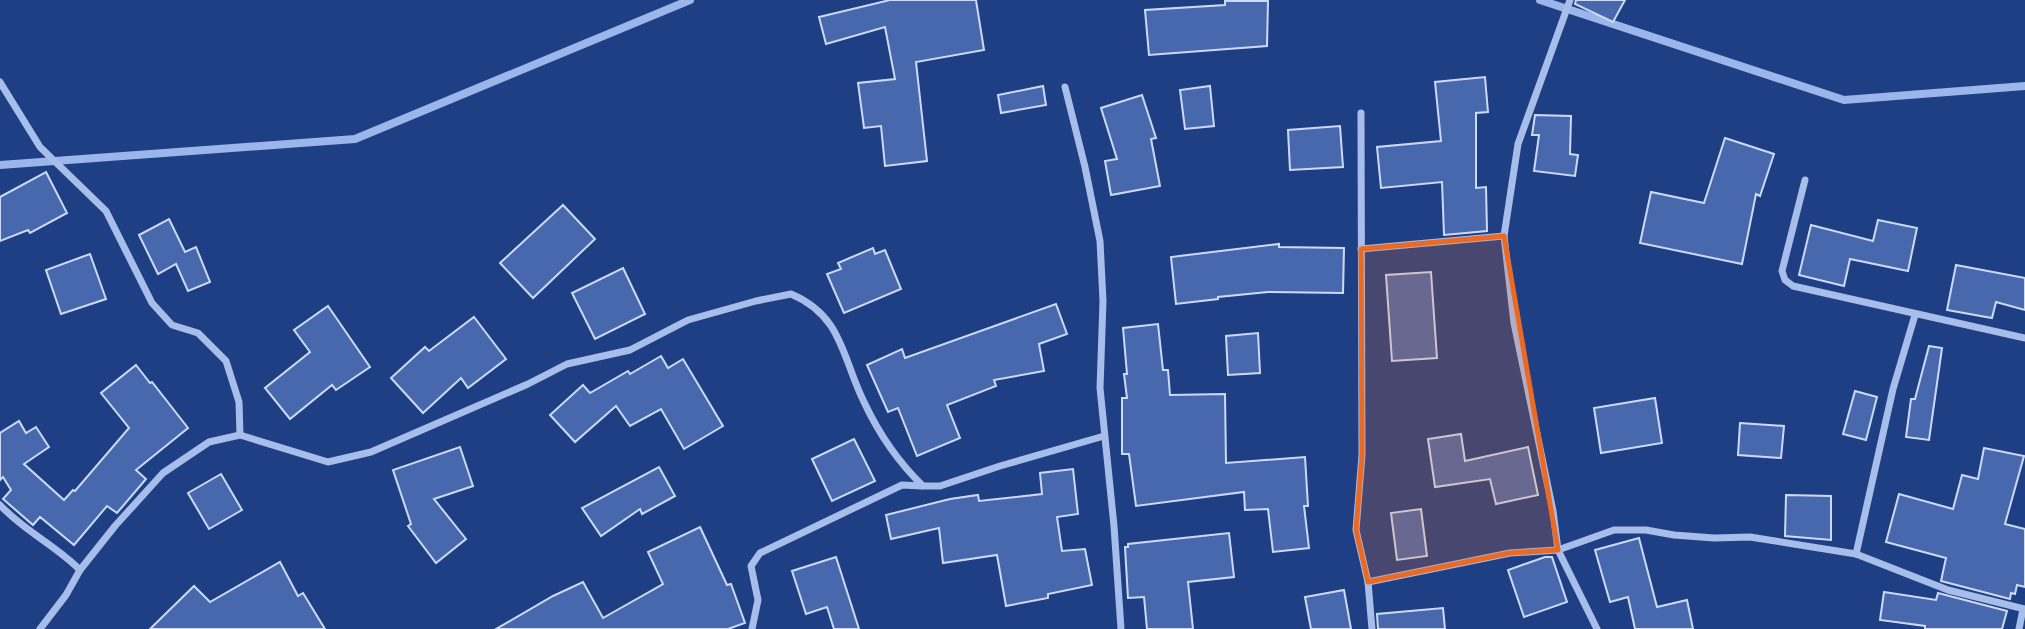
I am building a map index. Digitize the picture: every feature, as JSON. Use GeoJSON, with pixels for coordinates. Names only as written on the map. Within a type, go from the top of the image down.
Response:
{"type":"FeatureCollection","features":[{"type":"Feature","properties":{"kind":"street"},"geometry":{"type":"LineString","coordinates":[[1570,0],[1518,144],[1504,236],[1514,323],[1558,550],[1597,629]]}},
{"type":"Feature","properties":{"kind":"street"},"geometry":{"type":"LineString","coordinates":[[0,82],[40,147],[106,211],[152,303],[172,325],[198,333],[226,362],[239,402],[240,435]]}},
{"type":"Feature","properties":{"kind":"street"},"geometry":{"type":"LineString","coordinates":[[1065,87],[1100,240],[1100,388],[1121,629]]}},
{"type":"Feature","properties":{"kind":"street"},"geometry":{"type":"LineString","coordinates":[[1361,113],[1362,456],[1356,530],[1368,582],[1372,629]]}},
{"type":"Feature","properties":{"kind":"street"},"geometry":{"type":"LineString","coordinates":[[1805,180],[1782,271],[1785,280],[1793,286],[2025,338]]}},
{"type":"Feature","properties":{"kind":"street"},"geometry":{"type":"LineString","coordinates":[[1361,249],[1504,236]]}},
{"type":"Feature","properties":{"kind":"street"},"geometry":{"type":"LineString","coordinates":[[40,629],[66,596],[80,570],[115,526],[163,473],[209,442],[240,435],[328,462],[371,452],[528,384],[567,364],[630,350],[688,320],[791,294],[822,311],[840,342],[863,400],[887,446],[923,486]]}},
{"type":"Feature","properties":{"kind":"street"},"geometry":{"type":"LineString","coordinates":[[1856,554],[1893,389],[1915,315]]}},
{"type":"Feature","properties":{"kind":"street"},"geometry":{"type":"LineString","coordinates":[[752,629],[758,600],[751,566],[760,553],[902,485],[940,486],[1104,436]]}},
{"type":"Feature","properties":{"kind":"street"},"geometry":{"type":"LineString","coordinates":[[0,505],[15,522],[62,552],[80,570]]}},
{"type":"Feature","properties":{"kind":"street"},"geometry":{"type":"LineString","coordinates":[[1368,582],[1510,553],[1558,550],[1614,530],[1646,530],[1714,538],[1750,537],[1856,554],[1948,590],[2024,609],[2019,629]]}},
{"type":"Feature","properties":{"kind":"highlighted area"},"geometry":{"type":"Polygon","coordinates":[[[1504,236],[1558,550],[1510,553],[1368,582],[1356,530],[1362,455],[1361,249],[1504,236]]]}},
{"type":"Feature","properties":{"kind":"building"},"geometry":{"type":"Polygon","coordinates":[[[890,0],[976,0],[984,50],[916,62],[927,161],[885,166],[881,126],[864,128],[858,83],[895,79],[885,27],[826,44],[819,17],[890,0]]]}},
{"type":"Feature","properties":{"kind":"building"},"geometry":{"type":"Polygon","coordinates":[[[1576,0],[1625,0],[1613,22],[1575,4],[1576,0]]]}},
{"type":"Feature","properties":{"kind":"building"},"geometry":{"type":"Polygon","coordinates":[[[1225,1],[1268,1],[1267,46],[1149,55],[1145,10],[1225,5],[1225,1]]]}},
{"type":"Feature","properties":{"kind":"building"},"geometry":{"type":"Polygon","coordinates":[[[1485,77],[1488,112],[1476,113],[1476,188],[1486,187],[1487,231],[1444,235],[1442,182],[1381,188],[1377,147],[1441,141],[1435,82],[1485,77]]]}},
{"type":"Feature","properties":{"kind":"building"},"geometry":{"type":"Polygon","coordinates":[[[1043,86],[1046,105],[1001,113],[998,95],[1043,86]]]}},
{"type":"Feature","properties":{"kind":"building"},"geometry":{"type":"Polygon","coordinates":[[[1210,86],[1214,126],[1185,129],[1180,90],[1210,86]]]}},
{"type":"Feature","properties":{"kind":"building"},"geometry":{"type":"Polygon","coordinates":[[[1142,95],[1156,138],[1151,139],[1160,186],[1111,195],[1105,161],[1117,159],[1101,108],[1142,95]]]}},
{"type":"Feature","properties":{"kind":"building"},"geometry":{"type":"Polygon","coordinates":[[[1535,115],[1571,116],[1570,154],[1578,155],[1575,176],[1534,171],[1539,135],[1532,135],[1535,115]]]}},
{"type":"Feature","properties":{"kind":"building"},"geometry":{"type":"Polygon","coordinates":[[[1340,126],[1343,167],[1290,170],[1288,130],[1340,126]]]}},
{"type":"Feature","properties":{"kind":"building"},"geometry":{"type":"Polygon","coordinates":[[[1725,138],[1774,154],[1760,196],[1756,194],[1742,264],[1640,243],[1651,192],[1704,203],[1725,138]]]}},
{"type":"Feature","properties":{"kind":"building"},"geometry":{"type":"Polygon","coordinates":[[[46,172],[67,213],[30,233],[28,230],[0,241],[0,197],[46,172]]]}},
{"type":"Feature","properties":{"kind":"building"},"geometry":{"type":"Polygon","coordinates":[[[563,205],[595,239],[533,298],[500,263],[563,205]]]}},
{"type":"Feature","properties":{"kind":"building"},"geometry":{"type":"Polygon","coordinates":[[[169,219],[185,252],[196,247],[210,282],[188,291],[176,264],[158,274],[139,235],[169,219]]]}},
{"type":"Feature","properties":{"kind":"building"},"geometry":{"type":"Polygon","coordinates":[[[1878,220],[1917,228],[1908,271],[1850,259],[1844,286],[1799,275],[1811,225],[1873,241],[1878,220]]]}},
{"type":"Feature","properties":{"kind":"building"},"geometry":{"type":"Polygon","coordinates":[[[1279,244],[1279,247],[1344,248],[1343,293],[1268,292],[1176,304],[1171,257],[1279,244]]]}},
{"type":"Feature","properties":{"kind":"building"},"geometry":{"type":"Polygon","coordinates":[[[873,248],[875,254],[885,250],[901,289],[844,313],[827,274],[841,269],[838,263],[873,248]]]}},
{"type":"Feature","properties":{"kind":"building"},"geometry":{"type":"Polygon","coordinates":[[[90,254],[106,299],[61,314],[46,270],[90,254]]]}},
{"type":"Feature","properties":{"kind":"building"},"geometry":{"type":"Polygon","coordinates":[[[1956,265],[2025,278],[2025,310],[1996,302],[1992,318],[1947,310],[1956,265]]]}},
{"type":"Feature","properties":{"kind":"building"},"geometry":{"type":"Polygon","coordinates":[[[623,268],[645,314],[595,339],[572,293],[623,268]]]}},
{"type":"Feature","properties":{"kind":"building"},"geometry":{"type":"Polygon","coordinates":[[[1431,272],[1437,358],[1392,361],[1386,275],[1431,272]]]}},
{"type":"Feature","properties":{"kind":"building"},"geometry":{"type":"Polygon","coordinates":[[[1056,304],[1067,334],[1039,344],[1044,371],[994,380],[996,386],[947,405],[960,438],[917,456],[898,408],[888,412],[867,365],[902,349],[905,358],[1056,304]]]}},
{"type":"Feature","properties":{"kind":"building"},"geometry":{"type":"Polygon","coordinates":[[[328,306],[370,367],[336,390],[332,385],[290,419],[265,388],[310,352],[294,330],[328,306]]]}},
{"type":"Feature","properties":{"kind":"building"},"geometry":{"type":"Polygon","coordinates":[[[474,317],[506,359],[468,388],[461,378],[423,413],[391,378],[425,347],[429,351],[474,317]]]}},
{"type":"Feature","properties":{"kind":"building"},"geometry":{"type":"Polygon","coordinates":[[[1158,324],[1163,370],[1168,370],[1170,395],[1225,394],[1226,463],[1305,457],[1308,506],[1304,506],[1309,548],[1273,552],[1268,509],[1245,510],[1244,492],[1136,506],[1129,454],[1122,454],[1122,398],[1127,398],[1123,328],[1158,324]]]}},
{"type":"Feature","properties":{"kind":"building"},"geometry":{"type":"Polygon","coordinates":[[[1258,333],[1260,373],[1228,375],[1226,336],[1258,333]]]}},
{"type":"Feature","properties":{"kind":"building"},"geometry":{"type":"Polygon","coordinates":[[[1929,346],[1942,348],[1929,440],[1906,437],[1911,399],[1915,399],[1929,346]]]}},
{"type":"Feature","properties":{"kind":"building"},"geometry":{"type":"Polygon","coordinates":[[[661,356],[668,368],[683,359],[723,426],[684,449],[661,409],[630,426],[616,406],[575,442],[550,415],[583,385],[590,393],[661,356]]]}},
{"type":"Feature","properties":{"kind":"building"},"geometry":{"type":"Polygon","coordinates":[[[136,365],[188,428],[136,470],[146,479],[117,513],[107,506],[74,545],[40,517],[33,525],[3,499],[11,490],[3,477],[0,480],[0,433],[19,421],[26,433],[36,427],[49,447],[24,464],[64,500],[75,491],[129,428],[101,393],[136,365]]]}},
{"type":"Feature","properties":{"kind":"building"},"geometry":{"type":"Polygon","coordinates":[[[1855,391],[1877,397],[1866,440],[1843,434],[1855,391]]]}},
{"type":"Feature","properties":{"kind":"building"},"geometry":{"type":"Polygon","coordinates":[[[1655,398],[1662,443],[1601,453],[1594,408],[1655,398]]]}},
{"type":"Feature","properties":{"kind":"building"},"geometry":{"type":"Polygon","coordinates":[[[1740,423],[1784,426],[1781,458],[1738,455],[1740,423]]]}},
{"type":"Feature","properties":{"kind":"building"},"geometry":{"type":"Polygon","coordinates":[[[1461,434],[1465,461],[1528,447],[1538,495],[1496,504],[1490,479],[1435,487],[1428,439],[1461,434]]]}},
{"type":"Feature","properties":{"kind":"building"},"geometry":{"type":"Polygon","coordinates":[[[854,439],[875,481],[832,501],[812,459],[854,439]]]}},
{"type":"Feature","properties":{"kind":"building"},"geometry":{"type":"Polygon","coordinates":[[[460,447],[473,486],[434,499],[466,539],[436,563],[408,526],[411,524],[393,470],[460,447]]]}},
{"type":"Feature","properties":{"kind":"building"},"geometry":{"type":"Polygon","coordinates":[[[1984,448],[2024,456],[2005,524],[2025,529],[2025,587],[2017,585],[2015,594],[2011,593],[2010,599],[1941,581],[1946,558],[1886,542],[1899,494],[1953,509],[1962,475],[1978,479],[1984,448]]]}},
{"type":"Feature","properties":{"kind":"building"},"geometry":{"type":"Polygon","coordinates":[[[659,467],[675,496],[642,514],[640,509],[601,536],[582,508],[659,467]]]}},
{"type":"Feature","properties":{"kind":"building"},"geometry":{"type":"Polygon","coordinates":[[[1073,469],[1078,514],[1057,517],[1062,551],[1085,549],[1092,585],[1048,594],[1048,598],[1006,606],[997,555],[943,563],[939,528],[891,539],[886,515],[978,495],[979,501],[1042,494],[1040,473],[1073,469]]]}},
{"type":"Feature","properties":{"kind":"building"},"geometry":{"type":"Polygon","coordinates":[[[221,474],[242,510],[209,529],[188,493],[221,474]]]}},
{"type":"Feature","properties":{"kind":"building"},"geometry":{"type":"Polygon","coordinates":[[[1786,495],[1831,496],[1831,540],[1785,536],[1786,495]]]}},
{"type":"Feature","properties":{"kind":"building"},"geometry":{"type":"Polygon","coordinates":[[[1421,509],[1427,556],[1397,560],[1391,513],[1421,509]]]}},
{"type":"Feature","properties":{"kind":"building"},"geometry":{"type":"Polygon","coordinates":[[[700,527],[727,585],[731,584],[745,623],[728,629],[496,629],[583,582],[603,618],[663,584],[648,552],[700,527]]]}},
{"type":"Feature","properties":{"kind":"building"},"geometry":{"type":"Polygon","coordinates":[[[1229,533],[1234,577],[1188,582],[1193,629],[1147,629],[1144,597],[1128,598],[1125,547],[1128,547],[1128,544],[1229,533]]]}},
{"type":"Feature","properties":{"kind":"building"},"geometry":{"type":"Polygon","coordinates":[[[1639,538],[1657,607],[1687,600],[1693,629],[1635,629],[1628,597],[1610,602],[1595,550],[1639,538]]]}},
{"type":"Feature","properties":{"kind":"building"},"geometry":{"type":"Polygon","coordinates":[[[836,557],[859,629],[834,629],[827,607],[806,614],[792,571],[836,557]]]}},
{"type":"Feature","properties":{"kind":"building"},"geometry":{"type":"Polygon","coordinates":[[[1552,557],[1567,602],[1524,617],[1508,570],[1552,557]]]}},
{"type":"Feature","properties":{"kind":"building"},"geometry":{"type":"Polygon","coordinates":[[[280,562],[298,596],[303,593],[325,629],[150,629],[194,586],[210,602],[280,562]]]}},
{"type":"Feature","properties":{"kind":"building"},"geometry":{"type":"Polygon","coordinates":[[[1344,590],[1351,629],[1311,629],[1305,597],[1344,590]]]}},
{"type":"Feature","properties":{"kind":"building"},"geometry":{"type":"Polygon","coordinates":[[[1884,592],[1936,600],[1938,593],[2007,611],[2002,629],[1925,629],[1925,626],[1880,620],[1884,592]]]}},
{"type":"Feature","properties":{"kind":"building"},"geometry":{"type":"Polygon","coordinates":[[[1443,608],[1445,629],[1378,629],[1377,614],[1443,608]]]}},
{"type":"Feature","properties":{"kind":"waterway"},"geometry":{"type":"LineString","coordinates":[[0,165],[355,139],[690,0]]}},
{"type":"Feature","properties":{"kind":"waterway"},"geometry":{"type":"LineString","coordinates":[[1540,0],[1844,100],[2025,86]]}}]}
